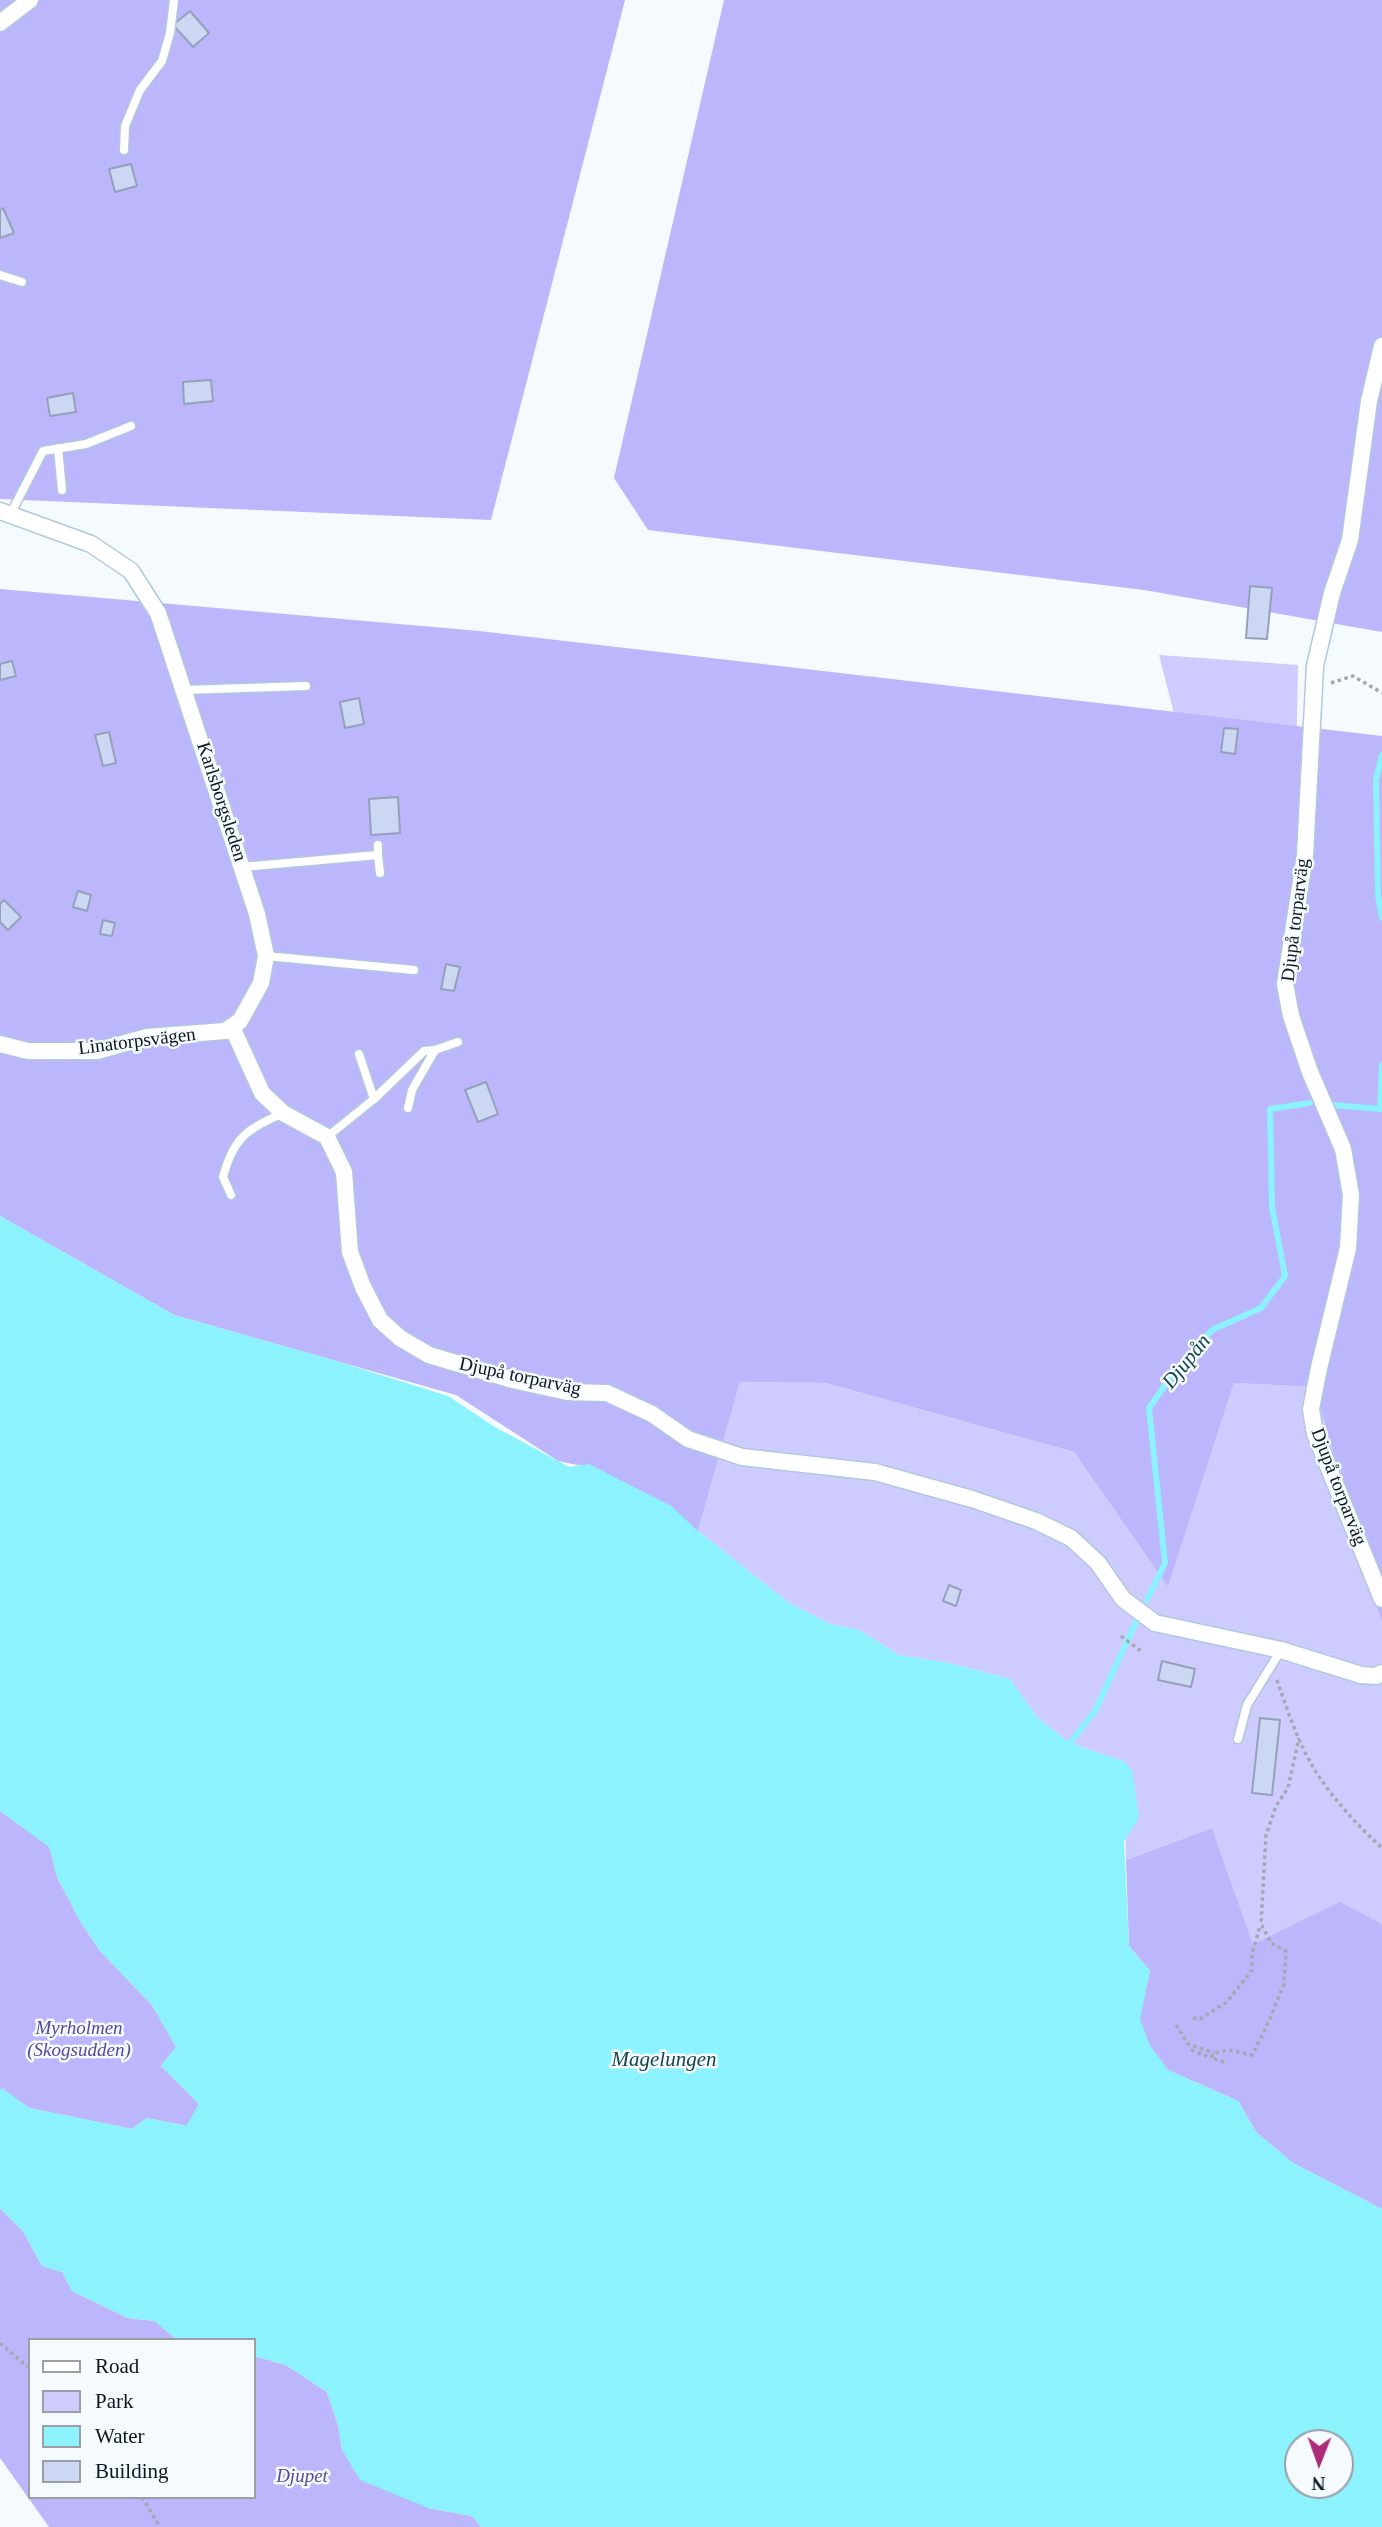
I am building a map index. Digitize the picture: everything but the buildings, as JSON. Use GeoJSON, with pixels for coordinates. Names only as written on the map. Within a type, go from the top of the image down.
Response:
{"type":"FeatureCollection","features":[{"type":"Feature","properties":{"kind":"street"},"geometry":{"type":"LineString","coordinates":[[0,23],[30,0]]}},
{"type":"Feature","properties":{"kind":"street","name":"Djupå torparväg"},"geometry":{"type":"LineString","coordinates":[[1382,346],[1369,401],[1350,540],[1332,593],[1315,666],[1305,855],[1285,984],[1291,1016],[1310,1072],[1343,1149],[1351,1195],[1348,1248],[1311,1409],[1315,1434],[1382,1599]]}},
{"type":"Feature","properties":{"kind":"street","name":"Karlsborgsleden"},"geometry":{"type":"LineString","coordinates":[[5,513],[91,544],[131,571],[158,613],[257,914],[266,956],[261,982],[240,1021],[232,1027]]}},
{"type":"Feature","properties":{"kind":"street"},"geometry":{"type":"LineString","coordinates":[[232,1027],[262,1093],[283,1113],[327,1137]]}},
{"type":"Feature","properties":{"kind":"street","name":"Linatorpsvägen"},"geometry":{"type":"LineString","coordinates":[[0,1044],[27,1051],[97,1051],[147,1037],[225,1031],[232,1027]]}},
{"type":"Feature","properties":{"kind":"street","name":"Djupå torparväg"},"geometry":{"type":"LineString","coordinates":[[327,1137],[344,1172],[350,1252],[363,1287],[380,1320],[400,1338],[429,1355],[553,1389],[607,1393],[652,1414],[688,1438],[742,1457],[875,1472],[1010,1512],[1072,1538],[1098,1563],[1123,1599],[1156,1623],[1361,1675],[1382,1673]]}},
{"type":"Feature","properties":{"kind":"lane"},"geometry":{"type":"LineString","coordinates":[[124,150],[125,126],[140,90],[162,61],[170,33],[174,0]]}},
{"type":"Feature","properties":{"kind":"lane"},"geometry":{"type":"LineString","coordinates":[[0,275],[22,282]]}},
{"type":"Feature","properties":{"kind":"lane"},"geometry":{"type":"LineString","coordinates":[[5,513],[43,450],[86,444],[131,426]]}},
{"type":"Feature","properties":{"kind":"lane"},"geometry":{"type":"LineString","coordinates":[[58,448],[62,490]]}},
{"type":"Feature","properties":{"kind":"lane"},"geometry":{"type":"LineString","coordinates":[[184,690],[306,686]]}},
{"type":"Feature","properties":{"kind":"lane"},"geometry":{"type":"LineString","coordinates":[[378,845],[380,873]]}},
{"type":"Feature","properties":{"kind":"lane"},"geometry":{"type":"LineString","coordinates":[[242,867],[378,855]]}},
{"type":"Feature","properties":{"kind":"lane"},"geometry":{"type":"LineString","coordinates":[[266,956],[414,970]]}},
{"type":"Feature","properties":{"kind":"lane"},"geometry":{"type":"LineString","coordinates":[[327,1137],[374,1099],[424,1051],[458,1042]]}},
{"type":"Feature","properties":{"kind":"lane"},"geometry":{"type":"LineString","coordinates":[[408,1108],[412,1090],[435,1050]]}},
{"type":"Feature","properties":{"kind":"lane"},"geometry":{"type":"LineString","coordinates":[[359,1054],[374,1099]]}},
{"type":"Feature","properties":{"kind":"lane"},"geometry":{"type":"LineString","coordinates":[[232,1195],[223,1177],[229,1154],[249,1129],[283,1113]]}},
{"type":"Feature","properties":{"kind":"lane"},"geometry":{"type":"LineString","coordinates":[[1238,1739],[1247,1705],[1279,1653]]}},
{"type":"Feature","properties":{"kind":"path"},"geometry":{"type":"LineString","coordinates":[[1314,689],[1353,676],[1382,693]]}},
{"type":"Feature","properties":{"kind":"path"},"geometry":{"type":"LineString","coordinates":[[1121,1636],[1141,1651]]}},
{"type":"Feature","properties":{"kind":"path"},"geometry":{"type":"LineString","coordinates":[[1279,1653],[1277,1679],[1299,1738],[1318,1775],[1363,1830],[1382,1848]]}},
{"type":"Feature","properties":{"kind":"path"},"geometry":{"type":"LineString","coordinates":[[1193,2018],[1200,2019],[1227,2002],[1252,1970],[1252,1954],[1261,1924],[1266,1835],[1276,1806],[1288,1788],[1299,1738]]}},
{"type":"Feature","properties":{"kind":"path"},"geometry":{"type":"LineString","coordinates":[[1176,2025],[1188,2044],[1214,2053],[1229,2050],[1252,2054],[1284,1984],[1286,1951],[1271,1942],[1261,1924]]}},
{"type":"Feature","properties":{"kind":"path"},"geometry":{"type":"LineString","coordinates":[[1191,2050],[1224,2062]]}},
{"type":"Feature","properties":{"kind":"path"},"geometry":{"type":"LineString","coordinates":[[1211,2058],[1214,2053]]}},
{"type":"Feature","properties":{"kind":"path"},"geometry":{"type":"LineString","coordinates":[[0,2343],[28,2368]]}},
{"type":"Feature","properties":{"kind":"path"},"geometry":{"type":"LineString","coordinates":[[143,2499],[160,2527]]}},
{"type":"Feature","properties":{"kind":"green space"},"geometry":{"type":"Polygon","coordinates":[[[0,0],[625,0],[491,520],[0,499],[0,0]]]}},
{"type":"Feature","properties":{"kind":"green space"},"geometry":{"type":"Polygon","coordinates":[[[724,0],[1382,0],[1382,632],[1144,590],[648,530],[614,478],[724,0]]]}},
{"type":"Feature","properties":{"kind":"green space"},"geometry":{"type":"Polygon","coordinates":[[[0,589],[479,631],[1382,736],[1382,1624],[1315,1387],[1234,1383],[1168,1587],[1074,1452],[826,1383],[740,1382],[698,1531],[601,1470],[558,1461],[456,1395],[174,1315],[0,1216],[0,589]]]}},
{"type":"Feature","properties":{"kind":"green space"},"geometry":{"type":"Polygon","coordinates":[[[1159,655],[1298,665],[1295,814],[1197,803],[1159,655]]]}},
{"type":"Feature","properties":{"kind":"green space","name":"Djupån"},"geometry":{"type":"Polygon","coordinates":[[[740,1382],[826,1383],[1074,1452],[1168,1587],[1234,1383],[1316,1387],[1382,1624],[1382,1924],[1340,1903],[1253,1944],[1212,1828],[1126,1860],[1123,1761],[1070,1743],[1037,1717],[1010,1679],[949,1663],[899,1655],[859,1630],[830,1624],[789,1603],[698,1531],[740,1382]]]}},
{"type":"Feature","properties":{"kind":"green space","name":"Myrholmen (Skogsudden)"},"geometry":{"type":"Polygon","coordinates":[[[0,1811],[50,1847],[57,1877],[80,1921],[100,1951],[152,2005],[176,2047],[161,2066],[199,2104],[187,2126],[147,2118],[132,2129],[29,2108],[3,2089],[0,2091],[0,1811]]]}},
{"type":"Feature","properties":{"kind":"green space"},"geometry":{"type":"Polygon","coordinates":[[[1212,1828],[1253,1944],[1340,1902],[1382,1924],[1382,2209],[1293,2163],[1256,2132],[1238,2101],[1168,2070],[1150,2046],[1139,2019],[1150,1971],[1129,1946],[1126,1860],[1212,1828]]]}},
{"type":"Feature","properties":{"kind":"green space","name":"Djupet"},"geometry":{"type":"Polygon","coordinates":[[[0,2208],[23,2231],[42,2266],[62,2272],[72,2291],[128,2318],[155,2321],[175,2338],[28,2338],[28,2497],[0,2458],[0,2208]]]}},
{"type":"Feature","properties":{"kind":"green space","name":"Djupet"},"geometry":{"type":"Polygon","coordinates":[[[256,2357],[286,2365],[327,2392],[338,2425],[342,2450],[428,2508],[472,2516],[481,2527],[49,2527],[29,2499],[256,2499],[256,2357]]]}},
{"type":"Feature","properties":{"kind":"water","name":"Magelungen"},"geometry":{"type":"Polygon","coordinates":[[[0,1216],[174,1315],[448,1396],[495,1427],[569,1467],[589,1464],[671,1506],[698,1531],[789,1603],[830,1624],[859,1630],[899,1655],[949,1663],[1010,1679],[1037,1717],[1070,1743],[1123,1761],[1132,1770],[1139,1818],[1124,1841],[1129,1946],[1150,1971],[1140,2019],[1150,2046],[1168,2070],[1238,2101],[1256,2132],[1293,2163],[1382,2209],[1382,2527],[481,2527],[472,2516],[428,2508],[360,2480],[342,2450],[338,2425],[327,2392],[286,2365],[256,2357],[256,2338],[175,2338],[155,2321],[128,2318],[72,2291],[62,2272],[42,2266],[23,2231],[0,2208],[2,2088],[29,2108],[132,2129],[147,2118],[186,2126],[199,2104],[161,2066],[176,2047],[152,2005],[100,1951],[80,1921],[57,1877],[49,1847],[0,1811],[0,1216]]]}},
{"type":"Feature","properties":{"kind":"waterway","name":"Djupån"},"geometry":{"type":"LineString","coordinates":[[1382,755],[1376,779],[1378,896],[1382,918]]}},
{"type":"Feature","properties":{"kind":"waterway","name":"Djupån"},"geometry":{"type":"LineString","coordinates":[[1333,1105],[1380,1109],[1382,1065]]}},
{"type":"Feature","properties":{"kind":"waterway","name":"Djupån"},"geometry":{"type":"LineString","coordinates":[[1147,1600],[1165,1563],[1149,1408],[1168,1381],[1212,1330],[1261,1308],[1285,1276],[1272,1207],[1270,1109],[1310,1103]]}},
{"type":"Feature","properties":{"kind":"waterway","name":"Djupån"},"geometry":{"type":"LineString","coordinates":[[1070,1743],[1095,1711],[1136,1622]]}}]}
